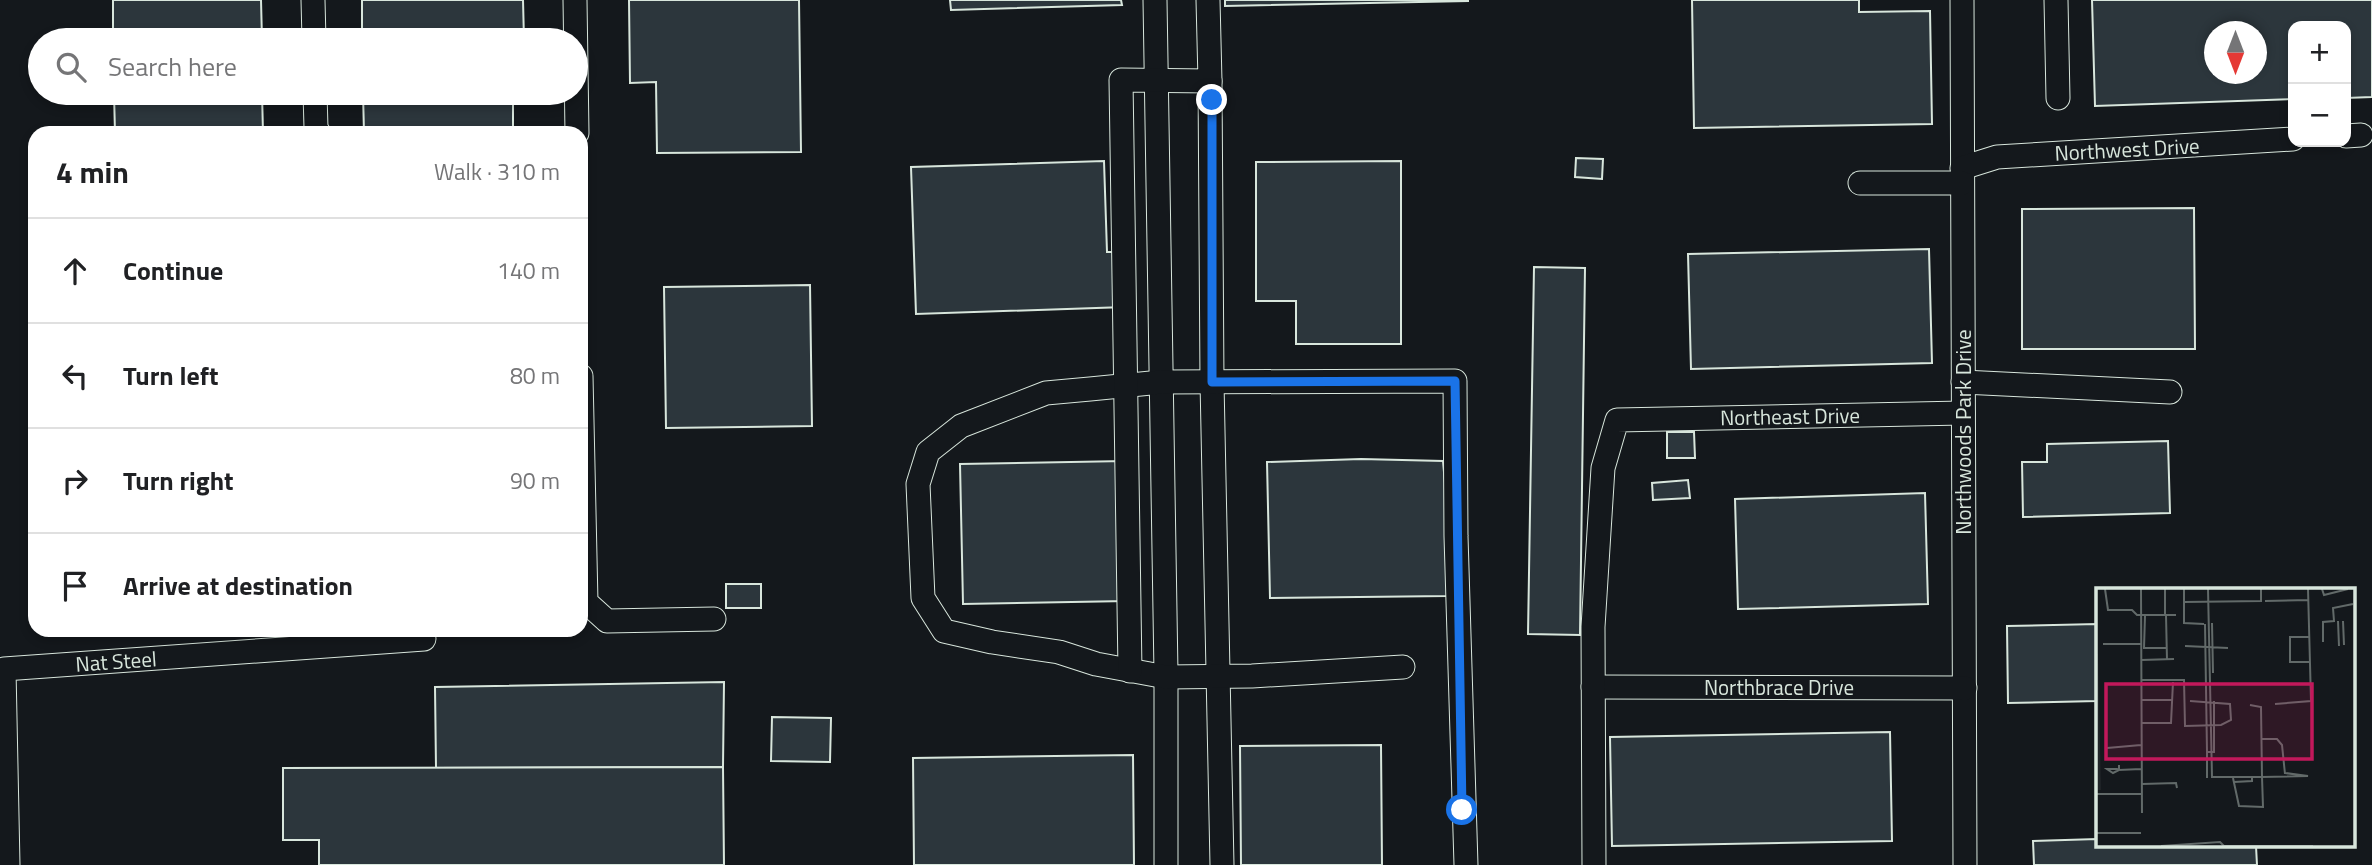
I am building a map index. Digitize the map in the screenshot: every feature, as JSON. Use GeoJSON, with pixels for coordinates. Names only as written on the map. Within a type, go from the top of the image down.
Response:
{"type":"FeatureCollection","features":[{"type":"Feature","properties":{"kind":"street"},"geometry":{"type":"LineString","coordinates":[[313,0],[314,28]]}},
{"type":"Feature","properties":{"kind":"street"},"geometry":{"type":"LineString","coordinates":[[575,0],[575,28]]}},
{"type":"Feature","properties":{"kind":"street"},"geometry":{"type":"LineString","coordinates":[[1156,0],[1166,677],[1166,865]]}},
{"type":"Feature","properties":{"kind":"street"},"geometry":{"type":"LineString","coordinates":[[1208,0],[1212,382],[1222,865]]}},
{"type":"Feature","properties":{"kind":"street","name":"Northwoods Park Drive"},"geometry":{"type":"LineString","coordinates":[[1962,0],[1965,865]]}},
{"type":"Feature","properties":{"kind":"street"},"geometry":{"type":"LineString","coordinates":[[2056,0],[2058,98]]}},
{"type":"Feature","properties":{"kind":"street"},"geometry":{"type":"LineString","coordinates":[[1130,671],[1121,80],[1210,81]]}},
{"type":"Feature","properties":{"kind":"street"},"geometry":{"type":"LineString","coordinates":[[315,105],[316,126]]}},
{"type":"Feature","properties":{"kind":"street"},"geometry":{"type":"LineString","coordinates":[[577,105],[577,126]]}},
{"type":"Feature","properties":{"kind":"street","name":"Northwest Drive"},"geometry":{"type":"LineString","coordinates":[[1860,183],[1962,175],[1997,157],[2288,139]]}},
{"type":"Feature","properties":{"kind":"street"},"geometry":{"type":"LineString","coordinates":[[1403,667],[1219,677],[1166,677],[1096,664],[1059,652],[992,642],[944,631],[923,598],[918,484],[928,452],[961,426],[1046,393],[1161,382],[1455,381],[1466,865]]}},
{"type":"Feature","properties":{"kind":"street"},"geometry":{"type":"LineString","coordinates":[[1963,382],[2170,392]]}},
{"type":"Feature","properties":{"kind":"street","name":"Northeast Drive"},"geometry":{"type":"LineString","coordinates":[[1592,687],[1603,468],[1617,420],[1963,413]]}},
{"type":"Feature","properties":{"kind":"street"},"geometry":{"type":"LineString","coordinates":[[588,603],[607,621],[714,619]]}},
{"type":"Feature","properties":{"kind":"street","name":"Nat Steel"},"geometry":{"type":"LineString","coordinates":[[8,865],[4,669],[424,639]]}},
{"type":"Feature","properties":{"kind":"street"},"geometry":{"type":"LineString","coordinates":[[1592,687],[1594,865]]}},
{"type":"Feature","properties":{"kind":"street","name":"Northbrace Drive"},"geometry":{"type":"LineString","coordinates":[[1592,687],[1965,688]]}},
{"type":"Feature","properties":{"kind":"building"},"geometry":{"type":"Polygon","coordinates":[[[113,0],[261,0],[262,28],[113,28],[113,0]]]}},
{"type":"Feature","properties":{"kind":"building"},"geometry":{"type":"Polygon","coordinates":[[[362,0],[523,0],[524,28],[362,28],[362,0]]]}},
{"type":"Feature","properties":{"kind":"building"},"geometry":{"type":"Polygon","coordinates":[[[629,0],[799,0],[801,152],[657,153],[656,82],[630,83],[629,0]]]}},
{"type":"Feature","properties":{"kind":"building"},"geometry":{"type":"Polygon","coordinates":[[[950,0],[1121,0],[1122,5],[951,10],[950,0]]]}},
{"type":"Feature","properties":{"kind":"building"},"geometry":{"type":"Polygon","coordinates":[[[1225,0],[1468,0],[1468,1],[1225,6],[1225,0]]]}},
{"type":"Feature","properties":{"kind":"building"},"geometry":{"type":"Polygon","coordinates":[[[1692,0],[1859,0],[1859,12],[1930,11],[1932,124],[1694,128],[1692,0]]]}},
{"type":"Feature","properties":{"kind":"building"},"geometry":{"type":"Polygon","coordinates":[[[2092,0],[2372,0],[2372,97],[2351,98],[2351,21],[2288,21],[2288,99],[2095,106],[2092,0]]]}},
{"type":"Feature","properties":{"kind":"building"},"geometry":{"type":"Polygon","coordinates":[[[114,105],[262,105],[263,126],[115,126],[114,105]]]}},
{"type":"Feature","properties":{"kind":"building"},"geometry":{"type":"Polygon","coordinates":[[[363,105],[513,105],[513,126],[364,126],[363,105]]]}},
{"type":"Feature","properties":{"kind":"building"},"geometry":{"type":"Polygon","coordinates":[[[1576,158],[1603,159],[1602,179],[1575,177],[1576,158]]]}},
{"type":"Feature","properties":{"kind":"building"},"geometry":{"type":"Polygon","coordinates":[[[1104,161],[1107,252],[1123,252],[1125,307],[916,314],[911,167],[1104,161]]]}},
{"type":"Feature","properties":{"kind":"building"},"geometry":{"type":"Polygon","coordinates":[[[1401,161],[1401,344],[1296,344],[1296,301],[1256,301],[1256,162],[1401,161]]]}},
{"type":"Feature","properties":{"kind":"building"},"geometry":{"type":"Polygon","coordinates":[[[2194,208],[2195,349],[2022,349],[2022,209],[2194,208]]]}},
{"type":"Feature","properties":{"kind":"building"},"geometry":{"type":"Polygon","coordinates":[[[1929,249],[1932,363],[1691,369],[1688,254],[1929,249]]]}},
{"type":"Feature","properties":{"kind":"building"},"geometry":{"type":"Polygon","coordinates":[[[1534,267],[1585,268],[1580,635],[1528,634],[1534,267]]]}},
{"type":"Feature","properties":{"kind":"building"},"geometry":{"type":"Polygon","coordinates":[[[810,285],[812,426],[666,428],[664,287],[810,285]]]}},
{"type":"Feature","properties":{"kind":"building"},"geometry":{"type":"Polygon","coordinates":[[[1667,432],[1694,432],[1695,458],[1667,458],[1667,432]]]}},
{"type":"Feature","properties":{"kind":"building"},"geometry":{"type":"Polygon","coordinates":[[[2168,441],[2170,513],[2023,517],[2022,462],[2047,462],[2047,444],[2168,441]]]}},
{"type":"Feature","properties":{"kind":"building"},"geometry":{"type":"Polygon","coordinates":[[[1361,459],[1443,461],[1449,528],[1447,596],[1270,598],[1267,462],[1361,459]]]}},
{"type":"Feature","properties":{"kind":"building"},"geometry":{"type":"Polygon","coordinates":[[[1125,461],[1127,601],[963,604],[960,464],[1125,461]]]}},
{"type":"Feature","properties":{"kind":"building"},"geometry":{"type":"Polygon","coordinates":[[[1688,480],[1690,498],[1653,500],[1652,483],[1688,480]]]}},
{"type":"Feature","properties":{"kind":"building"},"geometry":{"type":"Polygon","coordinates":[[[1925,493],[1928,604],[1738,609],[1735,499],[1925,493]]]}},
{"type":"Feature","properties":{"kind":"building"},"geometry":{"type":"Polygon","coordinates":[[[726,584],[761,584],[761,608],[726,608],[726,584]]]}},
{"type":"Feature","properties":{"kind":"building"},"geometry":{"type":"Polygon","coordinates":[[[2096,624],[2096,701],[2008,703],[2007,626],[2096,624]]]}},
{"type":"Feature","properties":{"kind":"building"},"geometry":{"type":"Polygon","coordinates":[[[724,682],[723,767],[436,768],[435,687],[724,682]]]}},
{"type":"Feature","properties":{"kind":"building"},"geometry":{"type":"Polygon","coordinates":[[[772,717],[831,718],[830,762],[771,761],[772,717]]]}},
{"type":"Feature","properties":{"kind":"building"},"geometry":{"type":"Polygon","coordinates":[[[1890,732],[1892,841],[1612,846],[1610,737],[1890,732]]]}},
{"type":"Feature","properties":{"kind":"building"},"geometry":{"type":"Polygon","coordinates":[[[1381,745],[1382,865],[1241,865],[1240,746],[1381,745]]]}},
{"type":"Feature","properties":{"kind":"building"},"geometry":{"type":"Polygon","coordinates":[[[1133,755],[1134,865],[914,865],[913,758],[1133,755]]]}},
{"type":"Feature","properties":{"kind":"building"},"geometry":{"type":"Polygon","coordinates":[[[723,767],[724,865],[319,865],[319,840],[283,840],[283,768],[723,767]]]}},
{"type":"Feature","properties":{"kind":"building"},"geometry":{"type":"Polygon","coordinates":[[[2096,839],[2096,848],[2256,848],[2257,865],[2034,865],[2033,841],[2096,839]]]}},
{"type":"Feature","properties":{"kind":"route"},"geometry":{"type":"LineString","coordinates":[[1212,100],[1212,382],[1455,381],[1462,810]]}}]}
